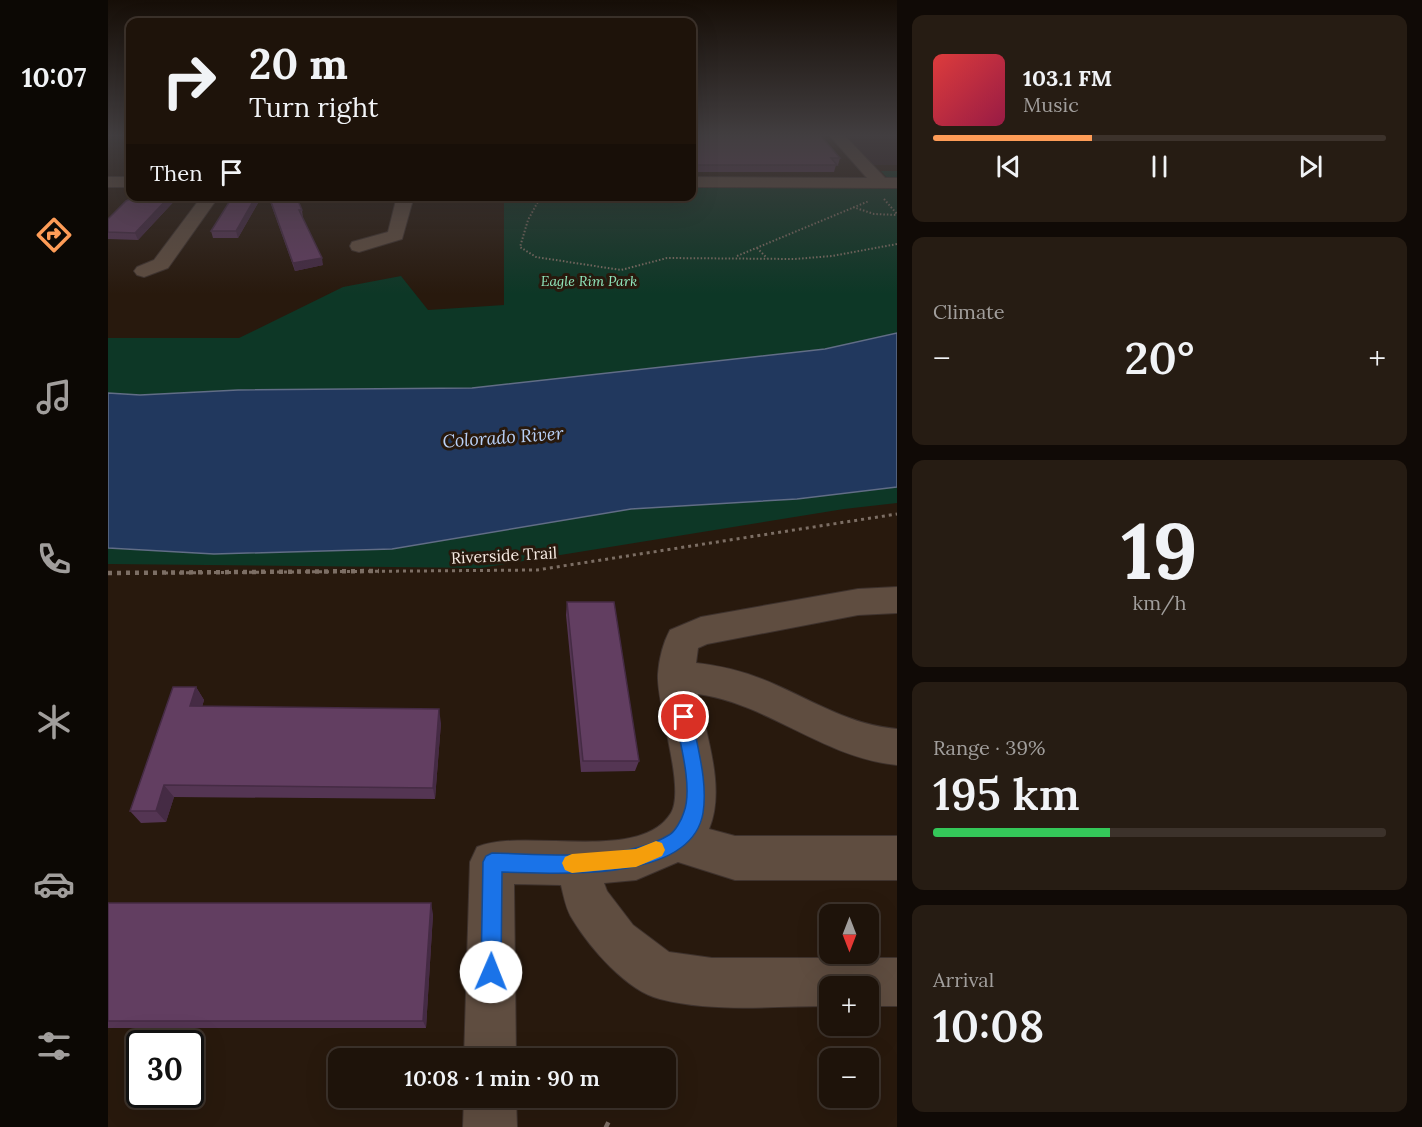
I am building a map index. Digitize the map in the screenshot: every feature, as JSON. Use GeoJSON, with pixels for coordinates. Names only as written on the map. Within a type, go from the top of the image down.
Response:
{"type":"FeatureCollection","features":[{"type":"Feature","properties":{"kind":"street"},"geometry":{"type":"LineString","coordinates":[[144,271],[161,264],[207,201]]}},
{"type":"Feature","properties":{"kind":"street"},"geometry":{"type":"LineString","coordinates":[[359,246],[396,236],[405,201]]}},
{"type":"Feature","properties":{"kind":"street"},"geometry":{"type":"LineString","coordinates":[[490,1048],[492,862],[577,864],[636,858],[678,841],[694,814],[694,779],[676,675],[682,640],[701,631],[858,602],[897,600]]}},
{"type":"Feature","properties":{"kind":"street"},"geometry":{"type":"LineString","coordinates":[[676,675],[743,688],[814,724],[880,747],[897,747]]}},
{"type":"Feature","properties":{"kind":"street"},"geometry":{"type":"LineString","coordinates":[[678,841],[735,858],[897,858]]}},
{"type":"Feature","properties":{"kind":"street"},"geometry":{"type":"LineString","coordinates":[[577,864],[588,903],[616,941],[659,975],[712,982],[897,982]]}},
{"type":"Feature","properties":{"kind":"street"},"geometry":{"type":"LineString","coordinates":[[490,1108],[490,1127]]}},
{"type":"Feature","properties":{"kind":"path"},"geometry":{"type":"LineString","coordinates":[[736,257],[871,200]]}},
{"type":"Feature","properties":{"kind":"path"},"geometry":{"type":"LineString","coordinates":[[537,201],[531,218],[519,240],[520,247],[536,257],[621,270],[667,258],[832,256],[897,244]]}},
{"type":"Feature","properties":{"kind":"path"},"geometry":{"type":"LineString","coordinates":[[853,207],[874,214],[897,215]]}},
{"type":"Feature","properties":{"kind":"path"},"geometry":{"type":"LineString","coordinates":[[757,248],[767,258]]}},
{"type":"Feature","properties":{"kind":"path","name":"Riverside Trail"},"geometry":{"type":"LineString","coordinates":[[108,573],[537,570],[897,514]]}},
{"type":"Feature","properties":{"kind":"green space","name":"Eagle Rim Park"},"geometry":{"type":"Polygon","coordinates":[[[696,189],[897,189],[897,333],[825,349],[472,388],[238,390],[140,395],[108,393],[108,338],[239,338],[343,287],[401,276],[428,310],[504,305],[504,201],[696,201],[696,189]]]}},
{"type":"Feature","properties":{"kind":"green space"},"geometry":{"type":"Polygon","coordinates":[[[897,487],[897,503],[844,509],[481,568],[108,564],[108,548],[214,554],[392,549],[631,509],[797,499],[897,487]]]}},
{"type":"Feature","properties":{"kind":"water","name":"Colorado River"},"geometry":{"type":"Polygon","coordinates":[[[897,333],[897,487],[797,499],[631,509],[392,549],[214,554],[108,548],[108,393],[140,395],[238,390],[472,388],[825,349],[897,333]]]}},
{"type":"Feature","properties":{"kind":"building"},"geometry":{"type":"Polygon","coordinates":[[[126,201],[165,201],[135,233],[108,232],[108,219],[126,201]]]}},
{"type":"Feature","properties":{"kind":"building"},"geometry":{"type":"Polygon","coordinates":[[[230,201],[253,201],[236,231],[211,231],[230,201]]]}},
{"type":"Feature","properties":{"kind":"building"},"geometry":{"type":"Polygon","coordinates":[[[271,201],[298,201],[302,210],[299,210],[322,258],[293,263],[271,201]]]}},
{"type":"Feature","properties":{"kind":"building"},"geometry":{"type":"Polygon","coordinates":[[[567,602],[614,602],[639,761],[583,761],[567,602]]]}},
{"type":"Feature","properties":{"kind":"building"},"geometry":{"type":"Polygon","coordinates":[[[173,687],[196,687],[190,706],[439,709],[433,788],[164,785],[156,811],[130,811],[173,687]]]}},
{"type":"Feature","properties":{"kind":"building"},"geometry":{"type":"Polygon","coordinates":[[[108,903],[431,903],[423,1021],[108,1021],[108,903]]]}},
{"type":"Feature","properties":{"kind":"slow traffic"},"geometry":{"type":"LineString","coordinates":[[572,863],[636,858],[656,850]]}},
{"type":"Feature","properties":{"kind":"route"},"geometry":{"type":"LineString","coordinates":[[491,972],[492,862],[577,864],[636,858],[678,841],[694,814],[694,779],[684,717]]}}]}
